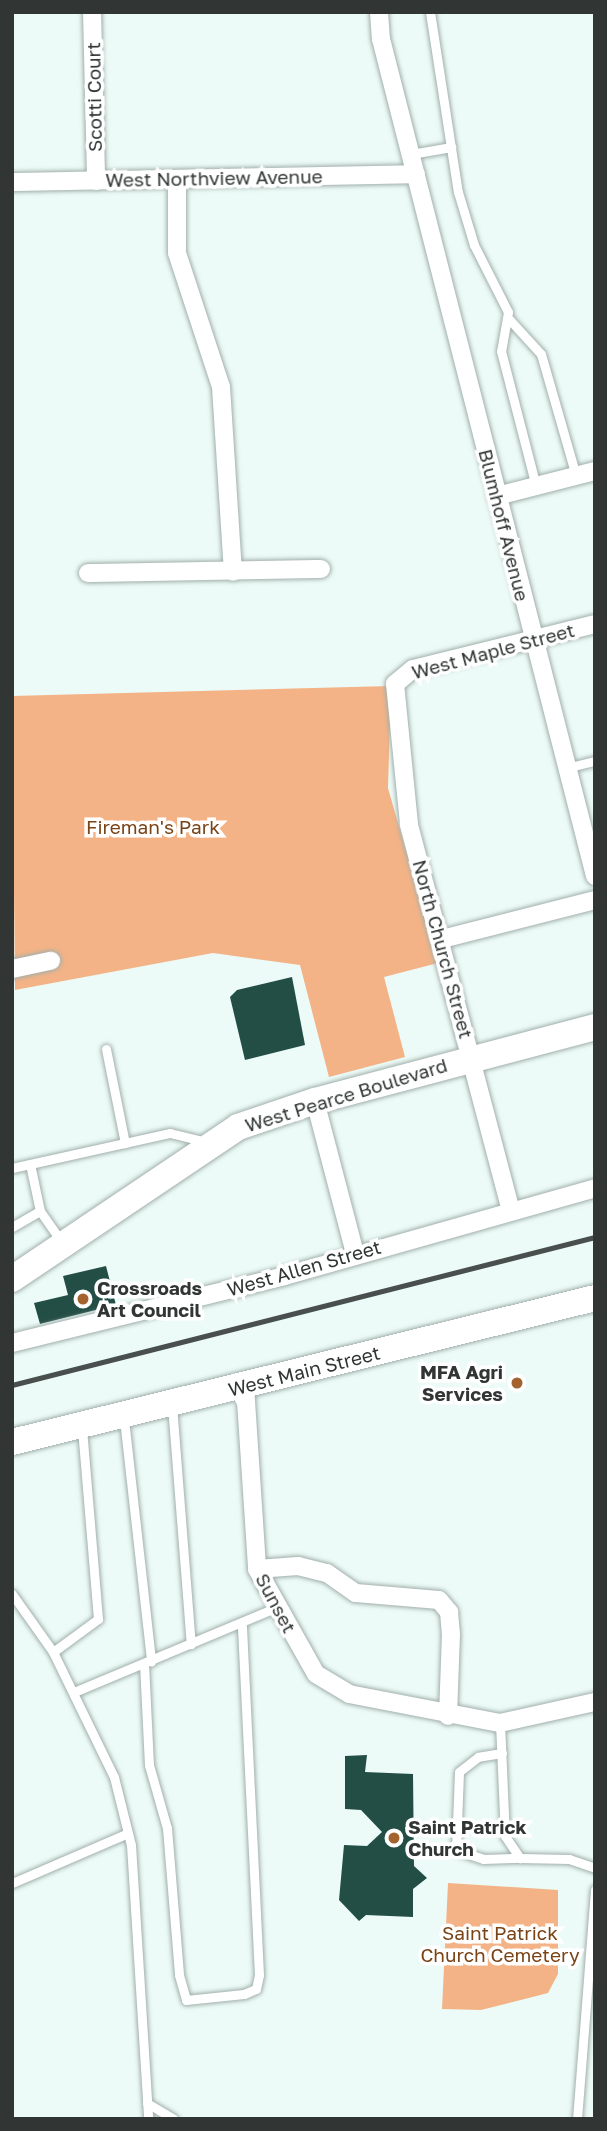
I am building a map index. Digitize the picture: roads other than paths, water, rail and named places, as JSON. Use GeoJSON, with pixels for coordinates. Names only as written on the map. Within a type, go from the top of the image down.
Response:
{"type":"FeatureCollection","features":[{"type":"Feature","properties":{"kind":"main road","name":"West Pearce Boulevard"},"geometry":{"type":"LineString","coordinates":[[12,1279],[238,1128],[315,1101],[472,1057],[595,1027]]}},
{"type":"Feature","properties":{"kind":"main road","name":"West Main Street"},"geometry":{"type":"LineString","coordinates":[[12,1442],[595,1298]]}},
{"type":"Feature","properties":{"kind":"street","name":"Scotti Court"},"geometry":{"type":"LineString","coordinates":[[92,12],[96,181]]}},
{"type":"Feature","properties":{"kind":"street","name":"Blumhoff Avenue"},"geometry":{"type":"LineString","coordinates":[[379,12],[381,40],[532,640],[595,876]]}},
{"type":"Feature","properties":{"kind":"street","name":"West Northview Avenue"},"geometry":{"type":"LineString","coordinates":[[12,182],[416,174]]}},
{"type":"Feature","properties":{"kind":"street"},"geometry":{"type":"LineString","coordinates":[[177,179],[177,253],[221,387],[233,572]]}},
{"type":"Feature","properties":{"kind":"street"},"geometry":{"type":"LineString","coordinates":[[497,496],[595,471]]}},
{"type":"Feature","properties":{"kind":"street"},"geometry":{"type":"LineString","coordinates":[[88,573],[321,569]]}},
{"type":"Feature","properties":{"kind":"street","name":"West Maple Street"},"geometry":{"type":"LineString","coordinates":[[395,684],[413,670],[595,624]]}},
{"type":"Feature","properties":{"kind":"street","name":"North Church Street"},"geometry":{"type":"LineString","coordinates":[[395,684],[401,788],[511,1211]]}},
{"type":"Feature","properties":{"kind":"street"},"geometry":{"type":"LineString","coordinates":[[442,939],[595,900]]}},
{"type":"Feature","properties":{"kind":"street"},"geometry":{"type":"LineString","coordinates":[[12,969],[51,961]]}},
{"type":"Feature","properties":{"kind":"street"},"geometry":{"type":"LineString","coordinates":[[315,1101],[355,1254]]}},
{"type":"Feature","properties":{"kind":"street","name":"West Allen Street"},"geometry":{"type":"LineString","coordinates":[[12,1343],[355,1254],[595,1188]]}},
{"type":"Feature","properties":{"kind":"street","name":"Sunset"},"geometry":{"type":"LineString","coordinates":[[245,1386],[257,1569],[316,1674],[331,1686],[449,1716],[500,1723]]}},
{"type":"Feature","properties":{"kind":"street"},"geometry":{"type":"LineString","coordinates":[[257,1569],[298,1566],[327,1573],[356,1593],[439,1600],[449,1612],[451,1634],[449,1716]]}},
{"type":"Feature","properties":{"kind":"street"},"geometry":{"type":"LineString","coordinates":[[500,1723],[595,1702]]}},
{"type":"Feature","properties":{"kind":"lane"},"geometry":{"type":"LineString","coordinates":[[430,12],[460,202],[509,319],[541,354],[576,476]]}},
{"type":"Feature","properties":{"kind":"lane"},"geometry":{"type":"LineString","coordinates":[[411,153],[451,146]]}},
{"type":"Feature","properties":{"kind":"lane"},"geometry":{"type":"LineString","coordinates":[[509,319],[500,351],[536,486]]}},
{"type":"Feature","properties":{"kind":"lane"},"geometry":{"type":"LineString","coordinates":[[566,768],[595,761]]}},
{"type":"Feature","properties":{"kind":"lane"},"geometry":{"type":"LineString","coordinates":[[106,1049],[125,1143]]}},
{"type":"Feature","properties":{"kind":"lane"},"geometry":{"type":"LineString","coordinates":[[12,1168],[170,1133],[211,1144]]}},
{"type":"Feature","properties":{"kind":"lane"},"geometry":{"type":"LineString","coordinates":[[30,1164],[40,1211],[63,1244]]}},
{"type":"Feature","properties":{"kind":"lane"},"geometry":{"type":"LineString","coordinates":[[12,1227],[40,1211]]}},
{"type":"Feature","properties":{"kind":"lane"},"geometry":{"type":"LineString","coordinates":[[172,1404],[191,1644]]}},
{"type":"Feature","properties":{"kind":"lane"},"geometry":{"type":"LineString","coordinates":[[123,1415],[148,1662],[149,1765],[167,1828],[179,1975],[187,2000],[244,1994],[256,1989],[259,1975],[242,1622]]}},
{"type":"Feature","properties":{"kind":"lane"},"geometry":{"type":"LineString","coordinates":[[53,1652],[98,1619],[81,1425]]}},
{"type":"Feature","properties":{"kind":"lane"},"geometry":{"type":"LineString","coordinates":[[12,1594],[53,1652],[114,1777],[128,1833],[148,2119]]}},
{"type":"Feature","properties":{"kind":"lane"},"geometry":{"type":"LineString","coordinates":[[74,1692],[277,1607]]}},
{"type":"Feature","properties":{"kind":"lane"},"geometry":{"type":"LineString","coordinates":[[500,1723],[505,1836],[520,1857]]}},
{"type":"Feature","properties":{"kind":"lane"},"geometry":{"type":"LineString","coordinates":[[502,1753],[478,1757],[459,1772],[456,1850],[483,1859],[569,1858],[595,1868]]}},
{"type":"Feature","properties":{"kind":"lane"},"geometry":{"type":"LineString","coordinates":[[12,1883],[128,1833]]}},
{"type":"Feature","properties":{"kind":"lane"},"geometry":{"type":"LineString","coordinates":[[577,2119],[595,1890]]}},
{"type":"Feature","properties":{"kind":"lane"},"geometry":{"type":"LineString","coordinates":[[147,2103],[174,2119]]}},
{"type":"Feature","properties":{"kind":"railway"},"geometry":{"type":"LineString","coordinates":[[12,1385],[595,1237]]}},
{"type":"Feature","properties":{"kind":"place","name":"Crossroads Art Council"},"geometry":{"type":"Point","coordinates":[83,1299]}},
{"type":"Feature","properties":{"kind":"place","name":"MFA Agri Services"},"geometry":{"type":"Point","coordinates":[517,1383]}},
{"type":"Feature","properties":{"kind":"place","name":"Saint Patrick Church"},"geometry":{"type":"Point","coordinates":[394,1838]}},
{"type":"Feature","properties":{"kind":"park label","name":"Fireman's Park"},"geometry":{"type":"Point","coordinates":[153,827]}},
{"type":"Feature","properties":{"kind":"park label","name":"Saint Patrick Church Cemetery"},"geometry":{"type":"Point","coordinates":[500,1944]}}]}
